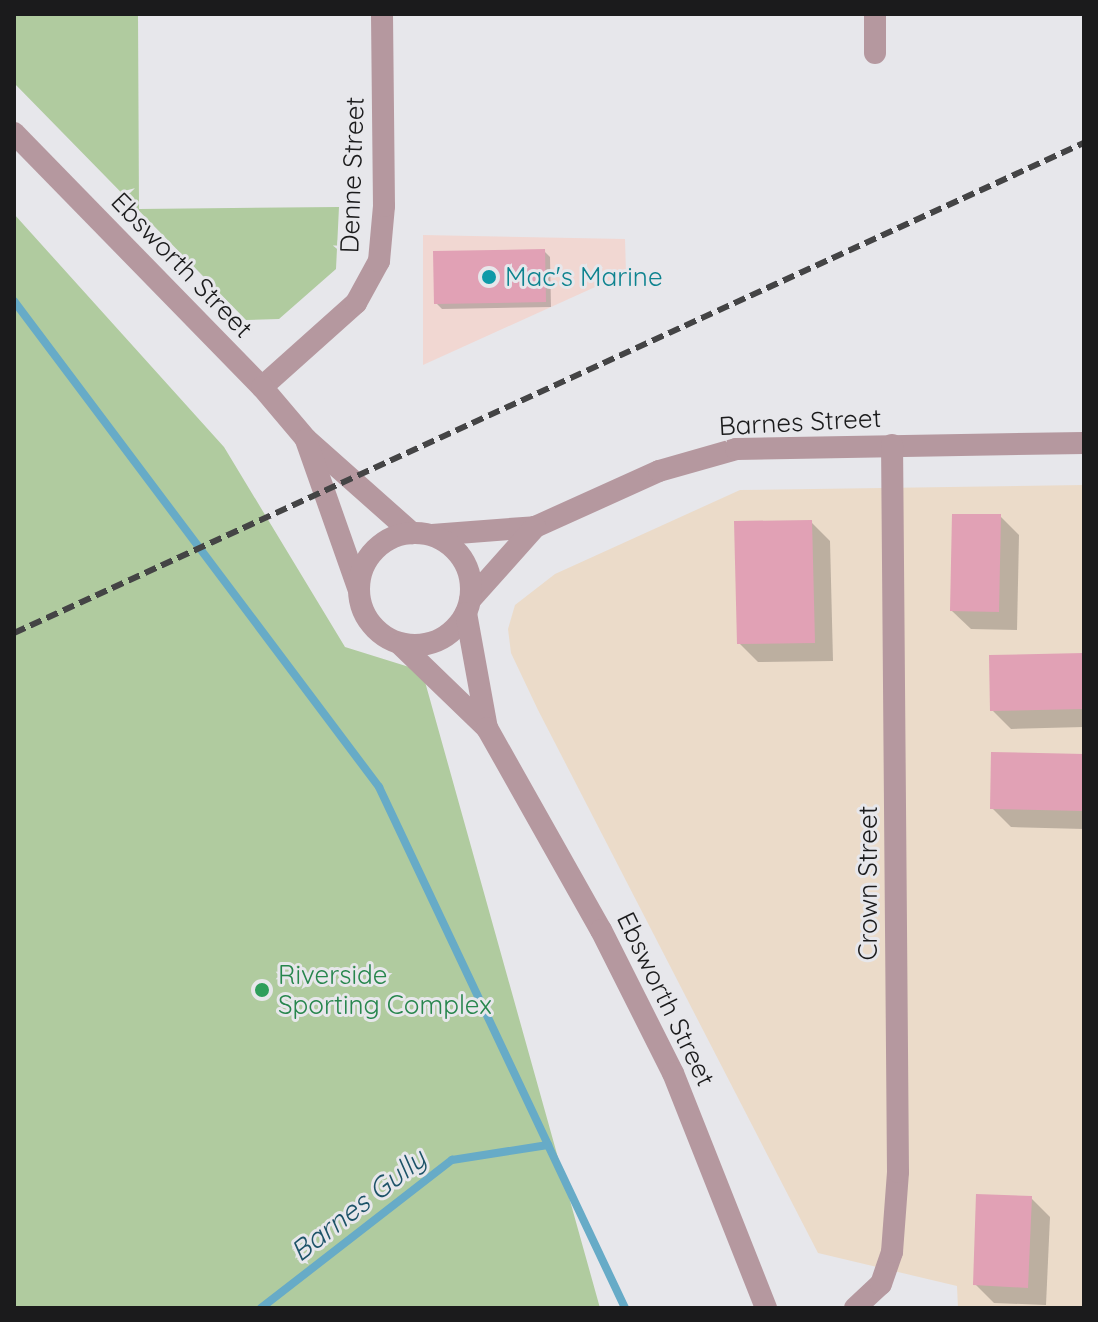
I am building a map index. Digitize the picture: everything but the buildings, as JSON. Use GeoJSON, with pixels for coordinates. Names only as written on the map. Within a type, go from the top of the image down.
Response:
{"type":"FeatureCollection","features":[{"type":"Feature","properties":{"kind":"street","name":"Denne Street"},"geometry":{"type":"LineString","coordinates":[[262,387],[356,303],[379,261],[384,206],[382,14]]}},
{"type":"Feature","properties":{"kind":"street"},"geometry":{"type":"LineString","coordinates":[[875,14],[875,53]]}},
{"type":"Feature","properties":{"kind":"street","name":"Ebsworth Street"},"geometry":{"type":"LineString","coordinates":[[14,133],[262,387],[306,439],[422,534]]}},
{"type":"Feature","properties":{"kind":"street","name":"Ebsworth Street"},"geometry":{"type":"LineString","coordinates":[[306,439],[358,588]]}},
{"type":"Feature","properties":{"kind":"street","name":"Barnes Street"},"geometry":{"type":"LineString","coordinates":[[422,534],[535,527],[697,457],[775,445],[1084,443]]}},
{"type":"Feature","properties":{"kind":"street","name":"Crown Street"},"geometry":{"type":"LineString","coordinates":[[855,1308],[881,1284],[892,1252],[898,1172],[892,445]]}},
{"type":"Feature","properties":{"kind":"street","name":"Barnes Street"},"geometry":{"type":"LineString","coordinates":[[468,606],[535,527]]}},
{"type":"Feature","properties":{"kind":"street"},"geometry":{"type":"LineString","coordinates":[[422,534],[463,561],[468,606],[458,626],[432,644],[400,644],[369,624],[358,588],[360,572],[380,544],[422,534]]}},
{"type":"Feature","properties":{"kind":"street","name":"Ebsworth Street"},"geometry":{"type":"LineString","coordinates":[[468,606],[487,728]]}},
{"type":"Feature","properties":{"kind":"street","name":"Ebsworth Street"},"geometry":{"type":"LineString","coordinates":[[400,644],[487,728],[601,930],[673,1073],[766,1308]]}},
{"type":"Feature","properties":{"kind":"shaded area"},"geometry":{"type":"Polygon","coordinates":[[[423,235],[625,239],[626,273],[423,365],[423,235]]]}},
{"type":"Feature","properties":{"kind":"shaded area"},"geometry":{"type":"Polygon","coordinates":[[[1084,485],[1084,1308],[958,1308],[957,1286],[818,1253],[538,710],[511,653],[508,629],[515,605],[555,574],[740,490],[1084,485]]]}},
{"type":"Feature","properties":{"kind":"green space"},"geometry":{"type":"Polygon","coordinates":[[[14,14],[138,14],[139,209],[339,207],[336,269],[279,319],[246,320],[14,83],[14,14]]]}},
{"type":"Feature","properties":{"kind":"green space","name":"Riverside Sporting Complex"},"geometry":{"type":"Polygon","coordinates":[[[14,214],[224,447],[345,647],[422,671],[600,1308],[14,1308],[14,214]]]}},
{"type":"Feature","properties":{"kind":"waterway"},"geometry":{"type":"LineString","coordinates":[[14,301],[379,787],[548,1145]]}},
{"type":"Feature","properties":{"kind":"waterway","name":"Barnes Gully"},"geometry":{"type":"LineString","coordinates":[[261,1308],[452,1160],[548,1145],[625,1308]]}},
{"type":"Feature","properties":{"kind":"railway"},"geometry":{"type":"LineString","coordinates":[[14,633],[1084,143]]}},
{"type":"Feature","properties":{"kind":"place","name":"Mac's Marine"},"geometry":{"type":"Point","coordinates":[489,277]}},
{"type":"Feature","properties":{"kind":"place","name":"Riverside Sporting Complex"},"geometry":{"type":"Point","coordinates":[262,990]}}]}
